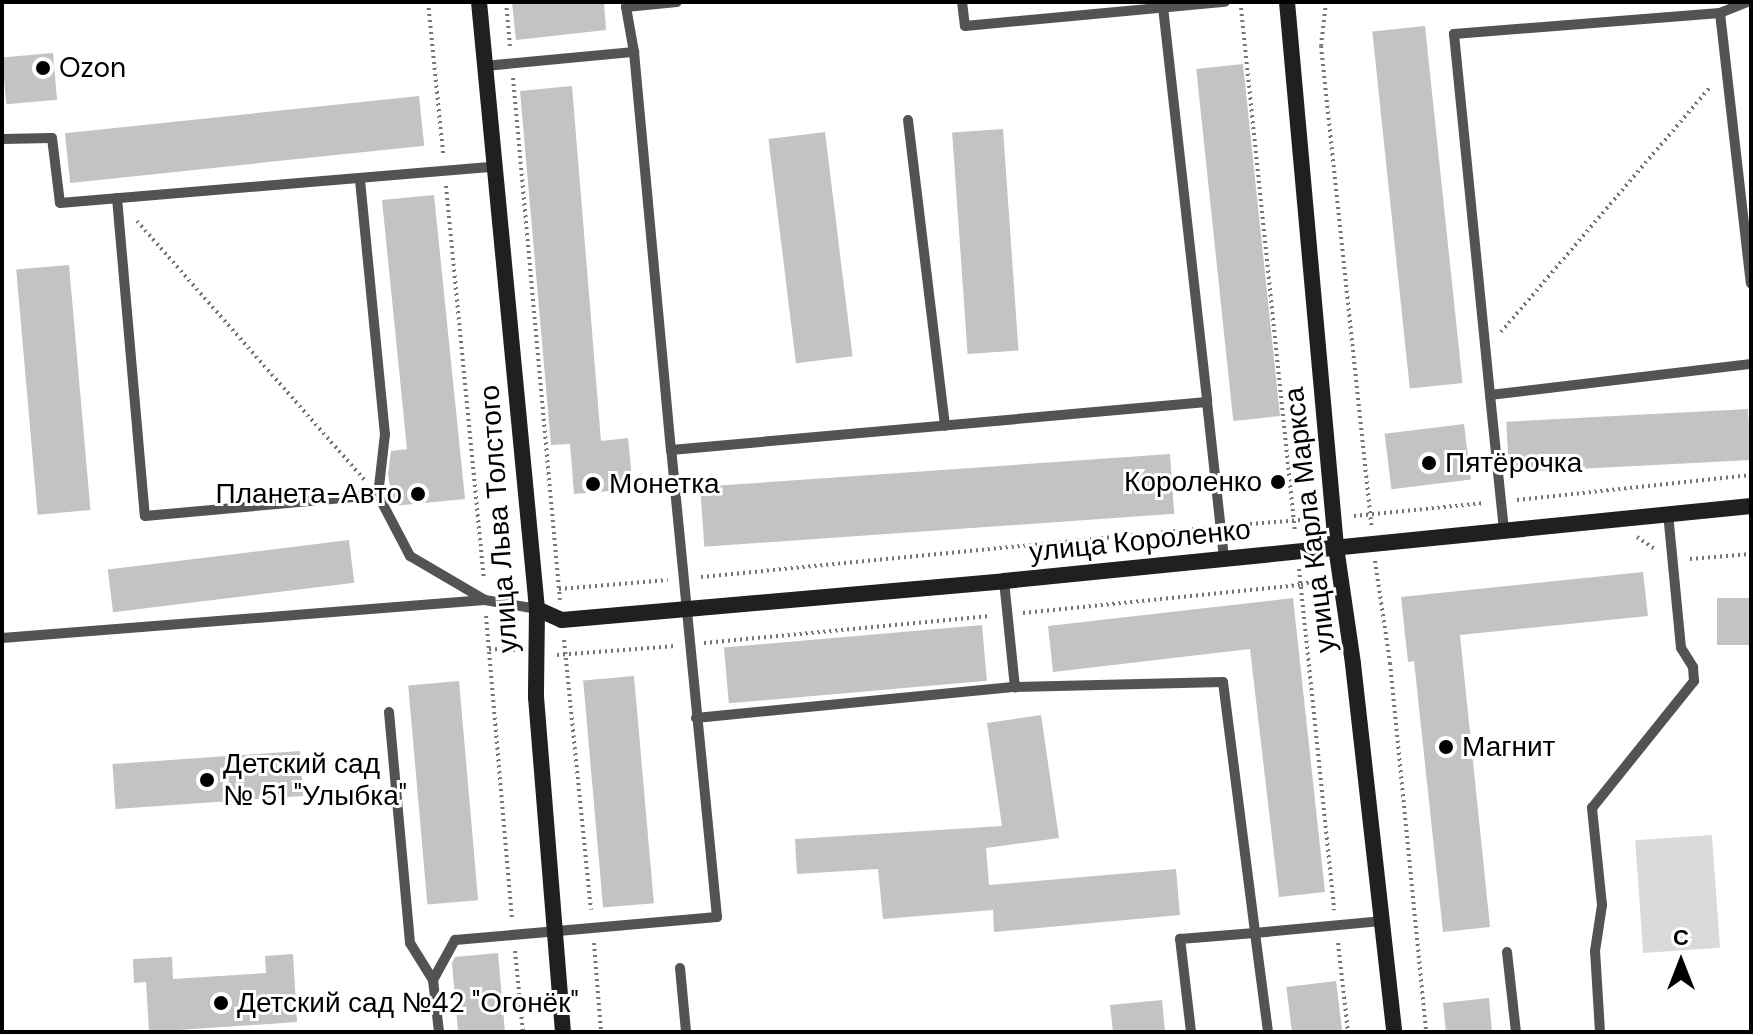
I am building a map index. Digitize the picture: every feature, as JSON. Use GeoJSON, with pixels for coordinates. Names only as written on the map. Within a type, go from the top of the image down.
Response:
{"type":"FeatureCollection","features":[{"type":"Feature","properties":{"kind":"street","name":"улица Льва Толстого"},"geometry":{"type":"LineString","coordinates":[[479,2],[537,609],[536,697],[563,1032]]}},
{"type":"Feature","properties":{"kind":"street","name":"улица Карла Маркса"},"geometry":{"type":"LineString","coordinates":[[1287,2],[1336,547],[1394,1032]]}},
{"type":"Feature","properties":{"kind":"street","name":"улица Короленко"},"geometry":{"type":"LineString","coordinates":[[537,609],[562,620],[1004,581],[1751,506]]}},
{"type":"Feature","properties":{"kind":"lane"},"geometry":{"type":"LineString","coordinates":[[433,980],[455,940],[717,917],[682,579],[634,52],[626,7],[677,2]]}},
{"type":"Feature","properties":{"kind":"lane"},"geometry":{"type":"LineString","coordinates":[[962,2],[965,26],[1225,2]]}},
{"type":"Feature","properties":{"kind":"lane"},"geometry":{"type":"LineString","coordinates":[[1504,530],[1454,34],[1720,13],[1747,2]]}},
{"type":"Feature","properties":{"kind":"lane"},"geometry":{"type":"LineString","coordinates":[[1163,7],[1224,558]]}},
{"type":"Feature","properties":{"kind":"lane"},"geometry":{"type":"LineString","coordinates":[[1720,13],[1751,283]]}},
{"type":"Feature","properties":{"kind":"lane"},"geometry":{"type":"LineString","coordinates":[[485,66],[634,52]]}},
{"type":"Feature","properties":{"kind":"lane"},"geometry":{"type":"LineString","coordinates":[[908,120],[945,426]]}},
{"type":"Feature","properties":{"kind":"lane"},"geometry":{"type":"LineString","coordinates":[[2,139],[52,138],[60,203],[493,167]]}},
{"type":"Feature","properties":{"kind":"lane"},"geometry":{"type":"LineString","coordinates":[[360,180],[385,434],[378,495],[410,556],[485,600]]}},
{"type":"Feature","properties":{"kind":"lane"},"geometry":{"type":"LineString","coordinates":[[117,198],[145,516],[378,495]]}},
{"type":"Feature","properties":{"kind":"lane"},"geometry":{"type":"LineString","coordinates":[[1490,395],[1751,364]]}},
{"type":"Feature","properties":{"kind":"lane"},"geometry":{"type":"LineString","coordinates":[[671,450],[1207,402]]}},
{"type":"Feature","properties":{"kind":"lane"},"geometry":{"type":"LineString","coordinates":[[1600,1032],[1595,951],[1602,905],[1592,808],[1694,681],[1693,667],[1681,648],[1668,513]]}},
{"type":"Feature","properties":{"kind":"lane"},"geometry":{"type":"LineString","coordinates":[[1004,581],[1015,687]]}},
{"type":"Feature","properties":{"kind":"lane"},"geometry":{"type":"LineString","coordinates":[[2,638],[485,600],[537,609]]}},
{"type":"Feature","properties":{"kind":"lane"},"geometry":{"type":"LineString","coordinates":[[696,718],[1015,687],[1223,682],[1268,1032]]}},
{"type":"Feature","properties":{"kind":"lane"},"geometry":{"type":"LineString","coordinates":[[389,712],[410,943],[433,980],[439,1032]]}},
{"type":"Feature","properties":{"kind":"lane"},"geometry":{"type":"LineString","coordinates":[[1191,1032],[1180,939],[1383,921]]}},
{"type":"Feature","properties":{"kind":"lane"},"geometry":{"type":"LineString","coordinates":[[1507,952],[1516,1032]]}},
{"type":"Feature","properties":{"kind":"lane"},"geometry":{"type":"LineString","coordinates":[[680,968],[686,1032]]}},
{"type":"Feature","properties":{"kind":"path"},"geometry":{"type":"LineString","coordinates":[[428,2],[523,1032]]}},
{"type":"Feature","properties":{"kind":"path"},"geometry":{"type":"LineString","coordinates":[[506,2],[601,1032]]}},
{"type":"Feature","properties":{"kind":"path"},"geometry":{"type":"LineString","coordinates":[[1241,2],[1348,1032]]}},
{"type":"Feature","properties":{"kind":"path"},"geometry":{"type":"LineString","coordinates":[[1326,2],[1321,46],[1373,545],[1390,663],[1426,1032]]}},
{"type":"Feature","properties":{"kind":"path"},"geometry":{"type":"LineString","coordinates":[[1486,349],[1726,68]]}},
{"type":"Feature","properties":{"kind":"path"},"geometry":{"type":"LineString","coordinates":[[117,198],[378,495]]}},
{"type":"Feature","properties":{"kind":"path"},"geometry":{"type":"LineString","coordinates":[[559,589],[1220,526],[1370,515],[1751,475]]}},
{"type":"Feature","properties":{"kind":"path"},"geometry":{"type":"LineString","coordinates":[[1673,561],[1751,554]]}},
{"type":"Feature","properties":{"kind":"path"},"geometry":{"type":"LineString","coordinates":[[489,649],[537,650],[565,656],[689,645],[1301,585],[1376,564]]}},
{"type":"Feature","properties":{"kind":"shaded area"},"geometry":{"type":"Polygon","coordinates":[[[1712,835],[1720,948],[1643,953],[1635,840],[1712,835]]]}},
{"type":"Feature","properties":{"kind":"building"},"geometry":{"type":"Polygon","coordinates":[[[512,2],[604,2],[606,30],[516,40],[512,2]]]}},
{"type":"Feature","properties":{"kind":"building"},"geometry":{"type":"Polygon","coordinates":[[[1425,26],[1463,383],[1410,389],[1372,32],[1425,26]]]}},
{"type":"Feature","properties":{"kind":"building"},"geometry":{"type":"Polygon","coordinates":[[[53,53],[57,100],[6,104],[2,57],[53,53]]]}},
{"type":"Feature","properties":{"kind":"building"},"geometry":{"type":"Polygon","coordinates":[[[1243,64],[1280,416],[1233,421],[1196,69],[1243,64]]]}},
{"type":"Feature","properties":{"kind":"building"},"geometry":{"type":"Polygon","coordinates":[[[572,86],[601,441],[628,438],[633,489],[574,494],[570,444],[551,445],[520,91],[572,86]]]}},
{"type":"Feature","properties":{"kind":"building"},"geometry":{"type":"Polygon","coordinates":[[[419,96],[424,146],[70,183],[65,133],[419,96]]]}},
{"type":"Feature","properties":{"kind":"building"},"geometry":{"type":"Polygon","coordinates":[[[1003,129],[1018,350],[968,354],[952,133],[1003,129]]]}},
{"type":"Feature","properties":{"kind":"building"},"geometry":{"type":"Polygon","coordinates":[[[825,132],[853,356],[796,363],[768,139],[825,132]]]}},
{"type":"Feature","properties":{"kind":"building"},"geometry":{"type":"Polygon","coordinates":[[[434,195],[465,499],[393,506],[388,474],[391,451],[407,449],[382,200],[434,195]]]}},
{"type":"Feature","properties":{"kind":"building"},"geometry":{"type":"Polygon","coordinates":[[[69,265],[90,510],[38,515],[16,270],[69,265]]]}},
{"type":"Feature","properties":{"kind":"building"},"geometry":{"type":"Polygon","coordinates":[[[1748,409],[1751,460],[1509,473],[1506,422],[1748,409]]]}},
{"type":"Feature","properties":{"kind":"building"},"geometry":{"type":"Polygon","coordinates":[[[1464,424],[1471,480],[1391,489],[1385,434],[1464,424]]]}},
{"type":"Feature","properties":{"kind":"building"},"geometry":{"type":"Polygon","coordinates":[[[1170,454],[1174,514],[704,547],[700,487],[1170,454]]]}},
{"type":"Feature","properties":{"kind":"building"},"geometry":{"type":"Polygon","coordinates":[[[349,540],[354,583],[113,612],[108,570],[349,540]]]}},
{"type":"Feature","properties":{"kind":"building"},"geometry":{"type":"Polygon","coordinates":[[[1643,572],[1648,616],[1460,635],[1490,927],[1443,932],[1414,661],[1408,662],[1401,597],[1643,572]]]}},
{"type":"Feature","properties":{"kind":"building"},"geometry":{"type":"Polygon","coordinates":[[[1293,598],[1325,892],[1279,897],[1250,649],[1053,672],[1048,626],[1293,598]]]}},
{"type":"Feature","properties":{"kind":"building"},"geometry":{"type":"Polygon","coordinates":[[[1717,598],[1751,598],[1751,645],[1717,645],[1717,598]]]}},
{"type":"Feature","properties":{"kind":"building"},"geometry":{"type":"Polygon","coordinates":[[[982,625],[987,681],[729,703],[724,648],[982,625]]]}},
{"type":"Feature","properties":{"kind":"building"},"geometry":{"type":"Polygon","coordinates":[[[634,676],[654,903],[603,908],[583,680],[634,676]]]}},
{"type":"Feature","properties":{"kind":"building"},"geometry":{"type":"Polygon","coordinates":[[[459,681],[478,900],[427,905],[408,685],[459,681]]]}},
{"type":"Feature","properties":{"kind":"building"},"geometry":{"type":"Polygon","coordinates":[[[1041,715],[1059,838],[986,848],[989,885],[1176,869],[1180,915],[994,932],[993,910],[883,919],[878,869],[797,874],[795,839],[1002,826],[987,723],[1041,715]]]}},
{"type":"Feature","properties":{"kind":"building","name":"Детский сад № 51 \"Улыбка\""},"geometry":{"type":"Polygon","coordinates":[[[300,751],[303,796],[116,809],[112,764],[300,751]]]}},
{"type":"Feature","properties":{"kind":"building"},"geometry":{"type":"Polygon","coordinates":[[[498,953],[505,1032],[458,1032],[452,963],[455,957],[498,953]]]}},
{"type":"Feature","properties":{"kind":"building","name":"Детский сад №42 \"Огонёк\""},"geometry":{"type":"Polygon","coordinates":[[[293,954],[297,1022],[149,1032],[146,982],[134,983],[133,959],[172,957],[173,979],[266,973],[265,956],[293,954]]]}},
{"type":"Feature","properties":{"kind":"building"},"geometry":{"type":"Polygon","coordinates":[[[1336,981],[1342,1032],[1292,1032],[1286,987],[1336,981]]]}},
{"type":"Feature","properties":{"kind":"building"},"geometry":{"type":"Polygon","coordinates":[[[1489,998],[1492,1032],[1446,1032],[1443,1003],[1489,998]]]}},
{"type":"Feature","properties":{"kind":"building"},"geometry":{"type":"Polygon","coordinates":[[[1162,1000],[1165,1032],[1113,1032],[1110,1005],[1162,1000]]]}},
{"type":"Feature","properties":{"kind":"place","name":"Ozon"},"geometry":{"type":"Point","coordinates":[43,68]}},
{"type":"Feature","properties":{"kind":"place","name":"Пятёрочка"},"geometry":{"type":"Point","coordinates":[1429,463]}},
{"type":"Feature","properties":{"kind":"place","name":"Короленко"},"geometry":{"type":"Point","coordinates":[1278,482]}},
{"type":"Feature","properties":{"kind":"place","name":"Монетка"},"geometry":{"type":"Point","coordinates":[593,484]}},
{"type":"Feature","properties":{"kind":"place","name":"Планета-Авто"},"geometry":{"type":"Point","coordinates":[418,494]}},
{"type":"Feature","properties":{"kind":"place","name":"Магнит"},"geometry":{"type":"Point","coordinates":[1446,747]}},
{"type":"Feature","properties":{"kind":"place","name":"Детский сад № 51 \"Улыбка\""},"geometry":{"type":"Point","coordinates":[207,780]}},
{"type":"Feature","properties":{"kind":"place","name":"Детский сад №42 \"Огонёк\""},"geometry":{"type":"Point","coordinates":[221,1003]}}]}
